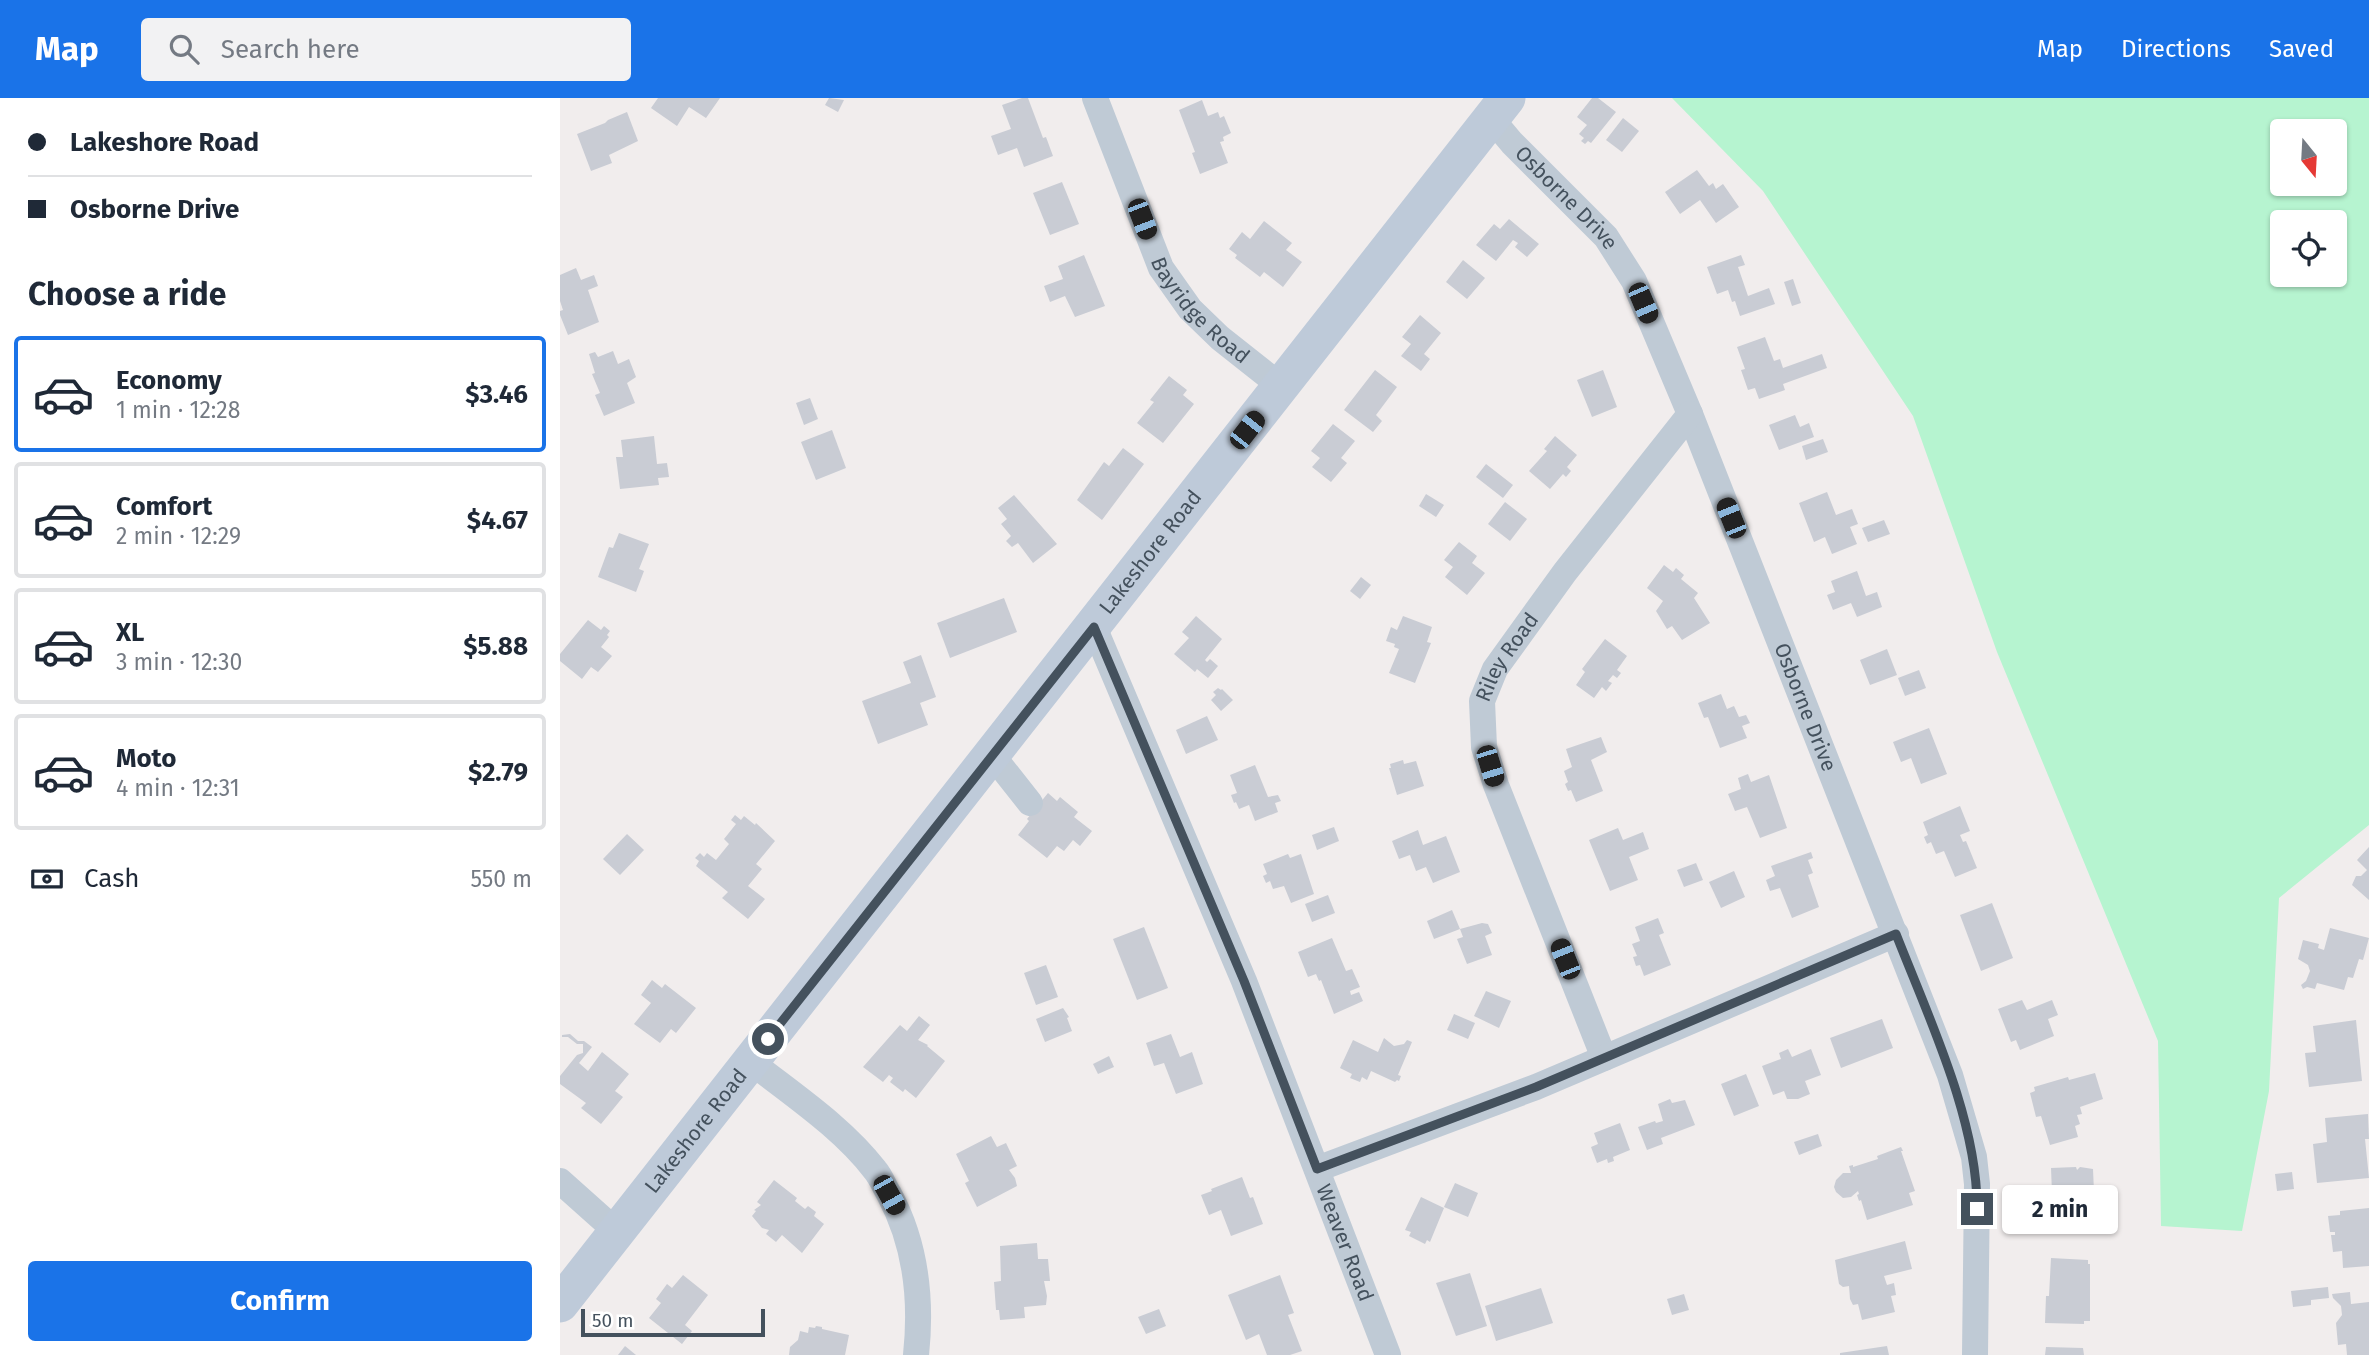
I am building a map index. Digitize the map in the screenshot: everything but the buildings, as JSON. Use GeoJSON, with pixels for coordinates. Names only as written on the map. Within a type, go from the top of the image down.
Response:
{"type":"FeatureCollection","features":[{"type":"Feature","properties":{"kind":"street","name":"Bayridge Road"},"geometry":{"type":"LineString","coordinates":[[1095,98],[1161,268],[1191,309],[1220,338],[1282,387]]}},
{"type":"Feature","properties":{"kind":"street","name":"Lakeshore Road"},"geometry":{"type":"LineString","coordinates":[[560,1304],[1499,108]]}},
{"type":"Feature","properties":{"kind":"street","name":"Osborne Drive"},"geometry":{"type":"LineString","coordinates":[[1499,108],[1511,143],[1606,237],[1634,281],[1951,1075],[1973,1157],[1977,1184],[1975,1355]]}},
{"type":"Feature","properties":{"kind":"street","name":"Riley Road"},"geometry":{"type":"LineString","coordinates":[[1604,1058],[1496,785],[1485,747],[1482,701],[1495,669],[1565,572],[1689,414]]}},
{"type":"Feature","properties":{"kind":"street","name":"Weaver Road"},"geometry":{"type":"LineString","coordinates":[[1094,627],[1238,968],[1388,1355]]}},
{"type":"Feature","properties":{"kind":"street"},"geometry":{"type":"LineString","coordinates":[[992,755],[1030,803]]}},
{"type":"Feature","properties":{"kind":"street"},"geometry":{"type":"LineString","coordinates":[[1317,1169],[1536,1087],[1896,934]]}},
{"type":"Feature","properties":{"kind":"street"},"geometry":{"type":"LineString","coordinates":[[750,1060],[844,1136],[877,1172],[902,1218],[916,1275],[919,1308],[916,1355]]}},
{"type":"Feature","properties":{"kind":"street"},"geometry":{"type":"LineString","coordinates":[[560,1181],[616,1231]]}},
{"type":"Feature","properties":{"kind":"green space"},"geometry":{"type":"Polygon","coordinates":[[[1672,98],[2369,98],[2369,825],[2279,898],[2269,1091],[2242,1231],[2161,1226],[2158,1041],[1997,652],[1913,416],[1763,191],[1672,98]]]}},
{"type":"Feature","properties":{"kind":"route"},"geometry":{"type":"LineString","coordinates":[[768,1039],[1094,627],[1244,981],[1317,1169],[1536,1087],[1896,934],[1951,1075],[1973,1157],[1977,1209]]}}]}
